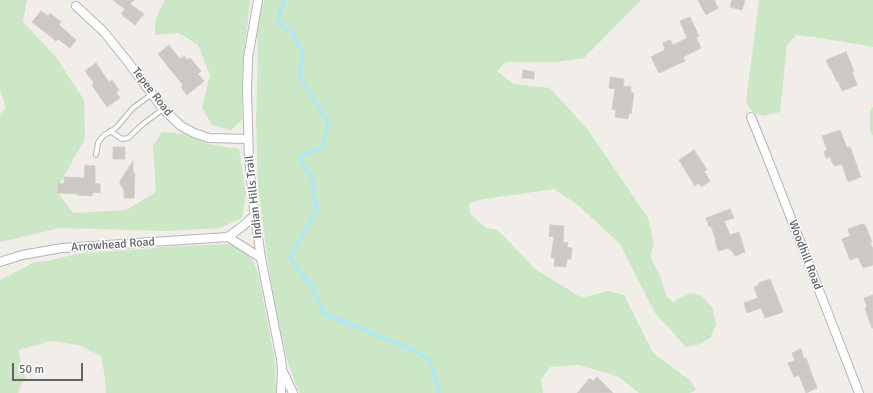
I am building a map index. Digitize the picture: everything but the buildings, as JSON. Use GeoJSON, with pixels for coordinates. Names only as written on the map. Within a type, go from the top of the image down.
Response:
{"type":"FeatureCollection","features":[{"type":"Feature","properties":{"kind":"street","name":"Indian Hills Trail"},"geometry":{"type":"LineString","coordinates":[[258,0],[248,58],[248,139],[255,215],[261,258],[282,370],[281,393]]}},
{"type":"Feature","properties":{"kind":"street","name":"Tepee Road"},"geometry":{"type":"LineString","coordinates":[[76,6],[104,32],[163,109],[181,126],[202,137],[215,139],[248,139]]}},
{"type":"Feature","properties":{"kind":"street","name":"Woodhill Road"},"geometry":{"type":"LineString","coordinates":[[751,117],[859,393]]}},
{"type":"Feature","properties":{"kind":"street"},"geometry":{"type":"LineString","coordinates":[[255,215],[244,226],[228,237],[261,258]]}},
{"type":"Feature","properties":{"kind":"street","name":"Arrowhead Road"},"geometry":{"type":"LineString","coordinates":[[0,262],[62,248],[228,237]]}},
{"type":"Feature","properties":{"kind":"street"},"geometry":{"type":"LineString","coordinates":[[282,370],[293,393]]}},
{"type":"Feature","properties":{"kind":"lane"},"geometry":{"type":"LineString","coordinates":[[96,155],[98,143],[103,136],[116,128],[134,108],[152,94]]}},
{"type":"Feature","properties":{"kind":"lane"},"geometry":{"type":"LineString","coordinates":[[110,131],[122,139],[128,138],[143,124],[163,109]]}},
{"type":"Feature","properties":{"kind":"green space"},"geometry":{"type":"Polygon","coordinates":[[[0,0],[27,0],[23,22],[56,57],[84,100],[85,139],[56,190],[73,213],[126,210],[156,192],[153,146],[162,132],[185,134],[208,144],[239,149],[246,194],[242,218],[220,228],[167,231],[60,228],[0,242],[0,114],[6,108],[0,90],[0,0]]]}},
{"type":"Feature","properties":{"kind":"green space"},"geometry":{"type":"Polygon","coordinates":[[[165,0],[250,0],[242,73],[242,120],[231,130],[212,125],[202,108],[210,75],[198,45],[179,33],[155,35],[155,21],[165,0]]]}},
{"type":"Feature","properties":{"kind":"green space"},"geometry":{"type":"Polygon","coordinates":[[[264,0],[641,0],[584,58],[557,62],[506,62],[497,71],[513,84],[550,88],[588,130],[648,218],[654,244],[650,256],[662,281],[666,296],[673,302],[690,293],[702,296],[712,307],[716,324],[710,338],[697,345],[686,347],[655,313],[620,244],[578,205],[554,189],[478,200],[469,204],[470,214],[486,228],[498,230],[535,269],[582,298],[608,291],[624,295],[653,353],[691,381],[696,390],[690,393],[639,393],[619,377],[579,365],[550,367],[541,379],[543,393],[300,393],[287,360],[275,306],[258,184],[256,120],[258,57],[257,25],[264,0]]]}},
{"type":"Feature","properties":{"kind":"green space"},"geometry":{"type":"Polygon","coordinates":[[[759,0],[873,0],[873,47],[796,35],[787,45],[780,112],[763,116],[753,113],[746,102],[759,0]]]}},
{"type":"Feature","properties":{"kind":"green space"},"geometry":{"type":"Polygon","coordinates":[[[873,107],[873,136],[870,130],[870,110],[873,107]]]}},
{"type":"Feature","properties":{"kind":"green space"},"geometry":{"type":"Polygon","coordinates":[[[227,244],[238,247],[252,259],[258,273],[275,362],[276,393],[106,393],[101,356],[79,345],[51,341],[18,350],[25,378],[18,393],[0,393],[0,280],[35,262],[48,261],[76,254],[227,244]]]}},
{"type":"Feature","properties":{"kind":"waterway"},"geometry":{"type":"LineString","coordinates":[[284,0],[277,21],[293,34],[303,54],[300,77],[328,122],[323,147],[300,157],[313,182],[316,211],[290,258],[313,288],[323,313],[417,352],[430,361],[439,393]]}}]}
